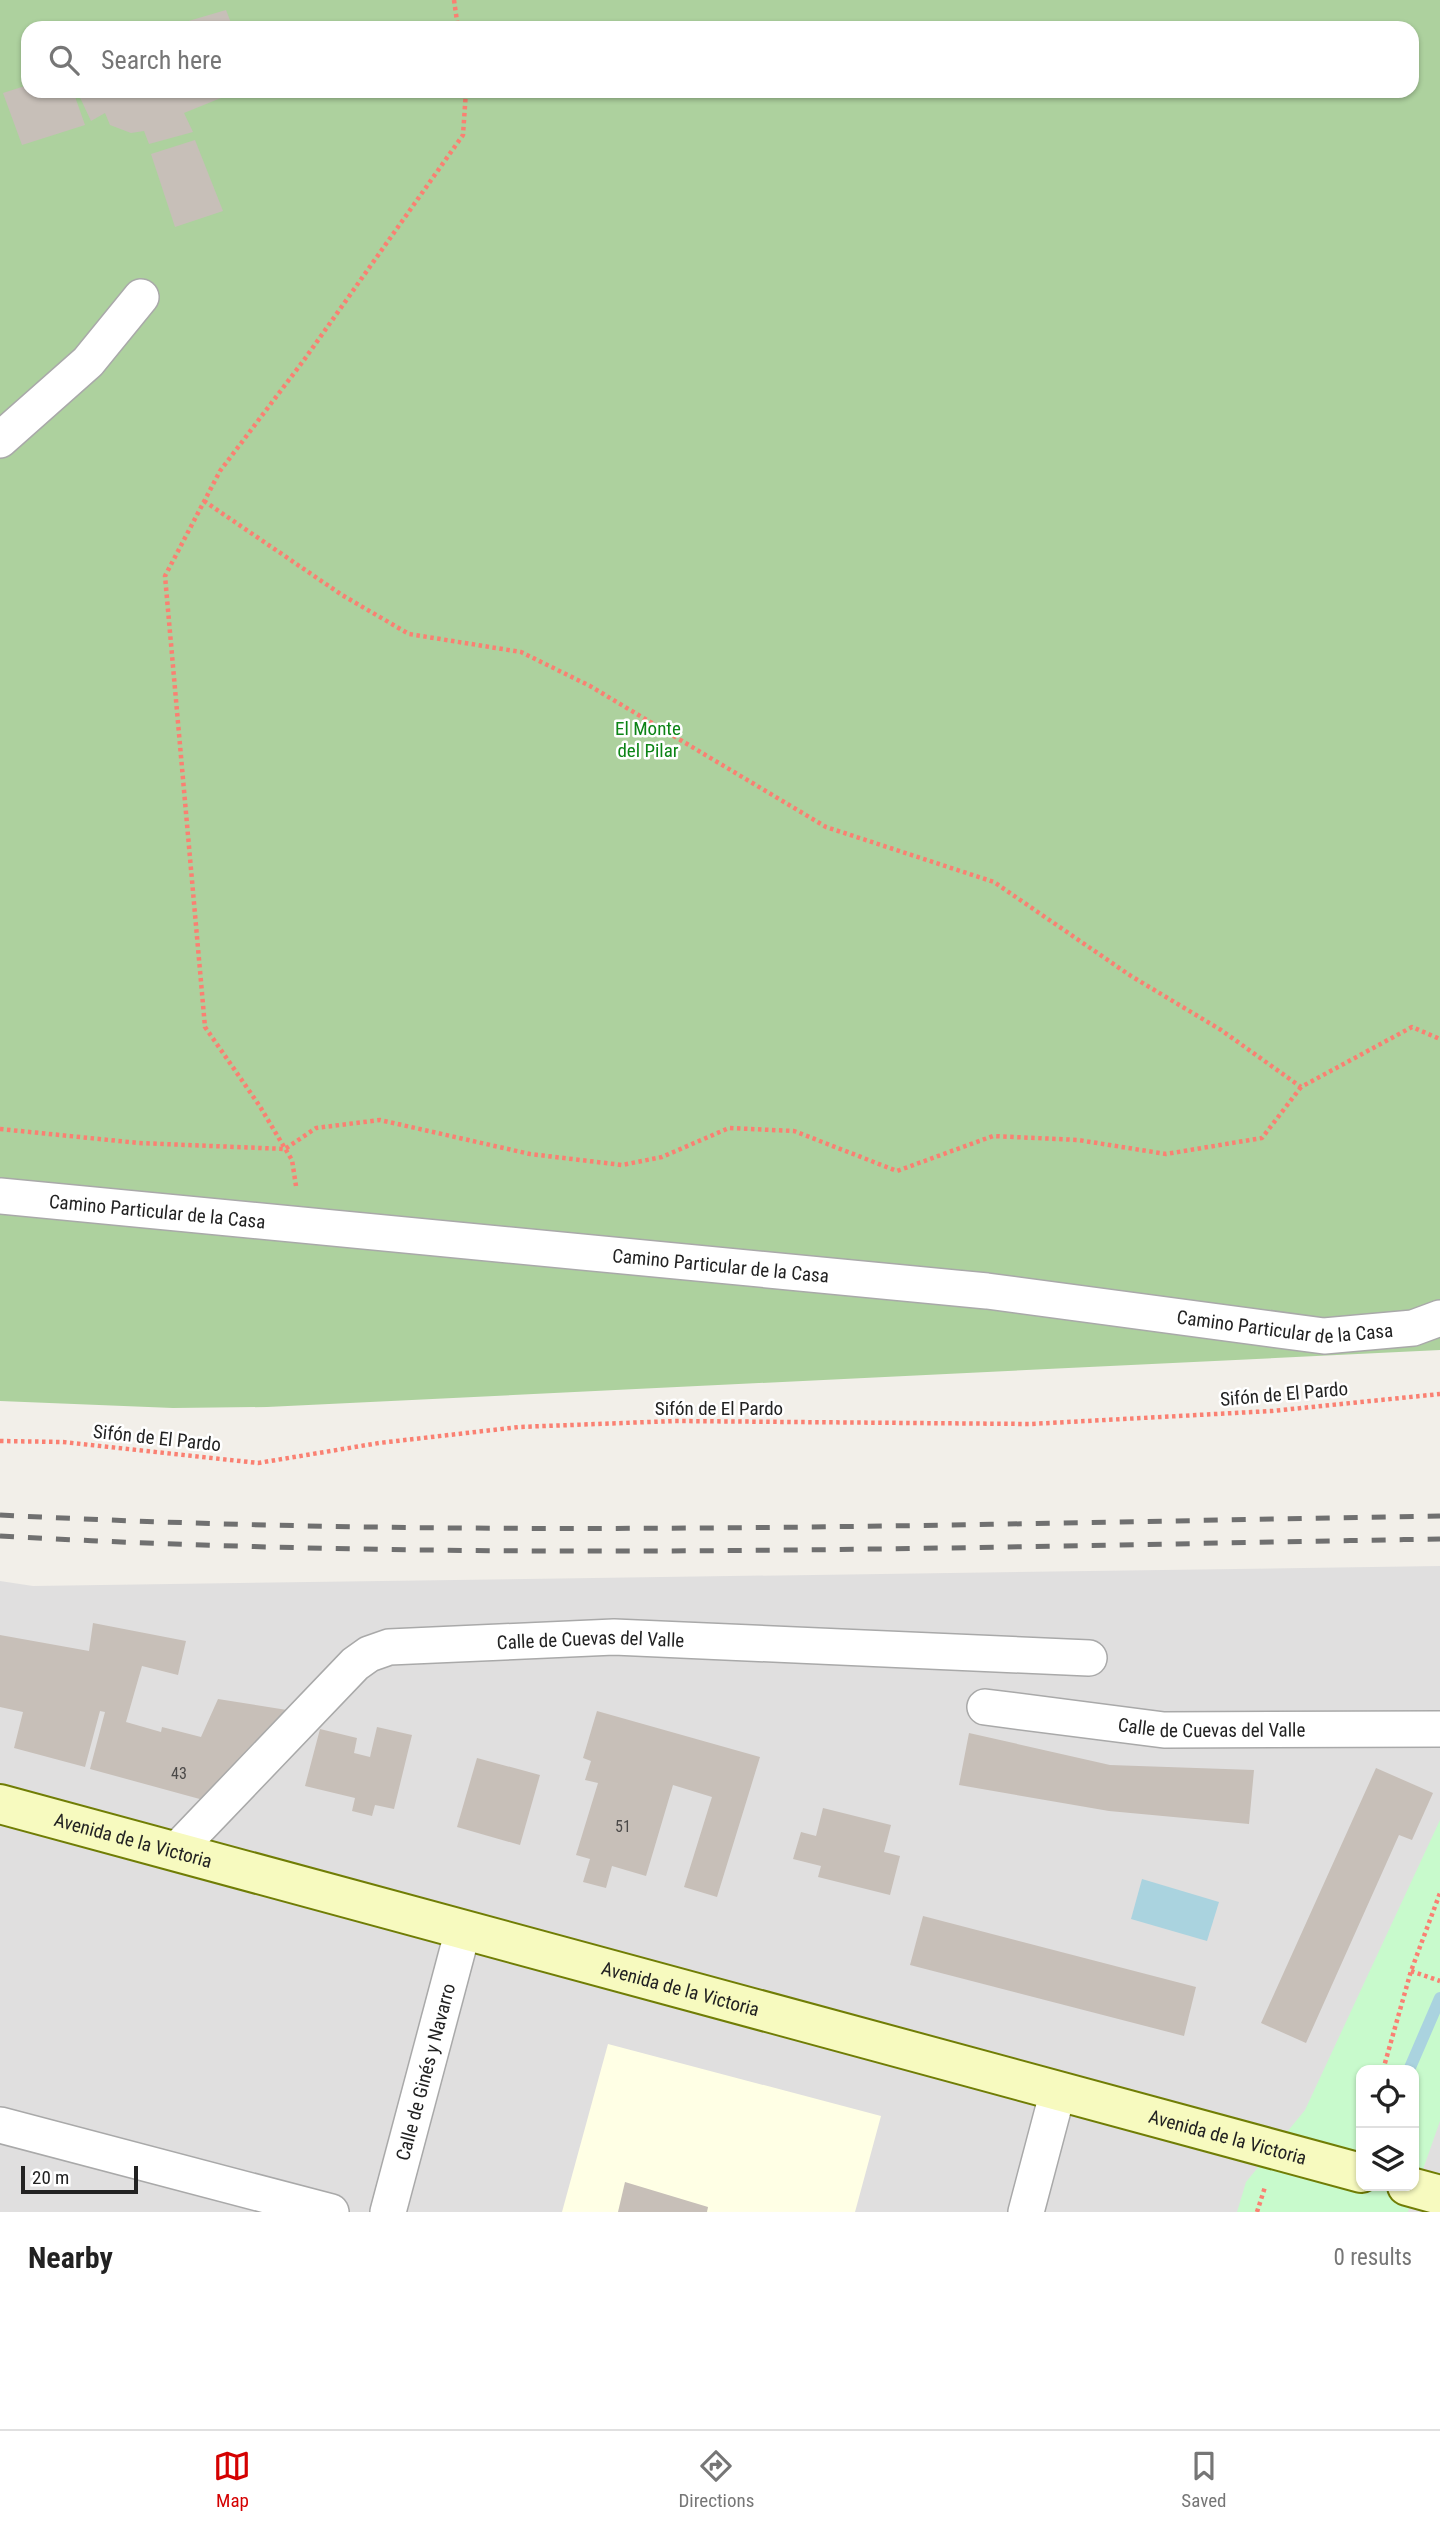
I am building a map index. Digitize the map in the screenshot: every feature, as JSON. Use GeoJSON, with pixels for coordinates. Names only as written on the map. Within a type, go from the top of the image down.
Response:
{"type":"FeatureCollection","features":[{"type":"Feature","properties":{"kind":"street"},"geometry":{"type":"LineString","coordinates":[[0,440],[88,362],[141,297]]}},
{"type":"Feature","properties":{"kind":"street","name":"Camino Particular de la Casa"},"geometry":{"type":"LineString","coordinates":[[0,1196],[987,1291],[1324,1336],[1413,1328],[1440,1318]]}},
{"type":"Feature","properties":{"kind":"street","name":"Calle de Cuevas del Valle"},"geometry":{"type":"LineString","coordinates":[[176,1851],[355,1664],[369,1654],[390,1647],[614,1637],[1089,1658]]}},
{"type":"Feature","properties":{"kind":"street","name":"Calle de Cuevas del Valle"},"geometry":{"type":"LineString","coordinates":[[985,1707],[1164,1730],[1440,1729]]}},
{"type":"Feature","properties":{"kind":"street","name":"Avenida de la Victoria"},"geometry":{"type":"LineString","coordinates":[[0,1804],[1356,2172]]}},
{"type":"Feature","properties":{"kind":"street","name":"Calle de Ginés y Navarro"},"geometry":{"type":"LineString","coordinates":[[387,2212],[463,1930]]}},
{"type":"Feature","properties":{"kind":"street"},"geometry":{"type":"LineString","coordinates":[[1026,2212],[1058,2091]]}},
{"type":"Feature","properties":{"kind":"street"},"geometry":{"type":"LineString","coordinates":[[0,2125],[331,2212]]}},
{"type":"Feature","properties":{"kind":"street"},"geometry":{"type":"LineString","coordinates":[[1419,2189],[1440,2195]]}},
{"type":"Feature","properties":{"kind":"path"},"geometry":{"type":"LineString","coordinates":[[454,0],[457,21]]}},
{"type":"Feature","properties":{"kind":"path"},"geometry":{"type":"LineString","coordinates":[[302,1225],[292,1160],[205,1027],[165,576],[220,471],[304,360],[463,135],[466,98]]}},
{"type":"Feature","properties":{"kind":"path"},"geometry":{"type":"LineString","coordinates":[[204,500],[342,595],[409,634],[521,652],[590,686],[826,827],[993,882],[1131,976],[1221,1030],[1301,1087]]}},
{"type":"Feature","properties":{"kind":"path"},"geometry":{"type":"LineString","coordinates":[[0,1129],[139,1143],[285,1149],[316,1128],[380,1120],[530,1154],[622,1165],[662,1157],[729,1128],[794,1131],[897,1171],[993,1136],[1078,1140],[1166,1154],[1262,1138],[1301,1087],[1412,1027],[1440,1039]]}},
{"type":"Feature","properties":{"kind":"path","name":"Sifón de El Pardo"},"geometry":{"type":"LineString","coordinates":[[0,1441],[63,1442],[258,1463],[379,1443],[519,1427],[675,1421],[1030,1424],[1272,1411],[1440,1394]]}},
{"type":"Feature","properties":{"kind":"path"},"geometry":{"type":"LineString","coordinates":[[1384,2065],[1410,1971],[1440,1893]]}},
{"type":"Feature","properties":{"kind":"path"},"geometry":{"type":"LineString","coordinates":[[1410,1971],[1438,1981]]}},
{"type":"Feature","properties":{"kind":"shaded area"},"geometry":{"type":"Polygon","coordinates":[[[1440,1566],[1440,2212],[0,2212],[0,1581],[33,1586],[1440,1566]]]}},
{"type":"Feature","properties":{"kind":"shaded area"},"geometry":{"type":"Polygon","coordinates":[[[608,2044],[881,2116],[855,2212],[562,2212],[608,2044]]]}},
{"type":"Feature","properties":{"kind":"green space","name":"El Monte del Pilar"},"geometry":{"type":"Polygon","coordinates":[[[0,0],[1440,0],[1440,1350],[267,1407],[173,1408],[0,1401],[0,0]]]}},
{"type":"Feature","properties":{"kind":"green space"},"geometry":{"type":"Polygon","coordinates":[[[1440,1820],[1440,2121],[1419,2181],[1419,2065],[1356,2065],[1356,2191],[1415,2191],[1408,2212],[1237,2212],[1246,2182],[1305,2110],[1440,1820]]]}},
{"type":"Feature","properties":{"kind":"water"},"geometry":{"type":"Polygon","coordinates":[[[1142,1879],[1219,1902],[1207,1941],[1131,1919],[1142,1879]]]}},
{"type":"Feature","properties":{"kind":"building"},"geometry":{"type":"Polygon","coordinates":[[[226,10],[230,21],[188,21],[226,10]]]}},
{"type":"Feature","properties":{"kind":"building"},"geometry":{"type":"Polygon","coordinates":[[[21,87],[21,98],[75,98],[85,125],[22,145],[3,93],[21,87]]]}},
{"type":"Feature","properties":{"kind":"building"},"geometry":{"type":"Polygon","coordinates":[[[80,98],[221,98],[184,113],[193,132],[149,144],[144,131],[131,133],[110,125],[105,113],[91,121],[80,98]]]}},
{"type":"Feature","properties":{"kind":"building"},"geometry":{"type":"Polygon","coordinates":[[[195,140],[223,211],[175,227],[151,154],[195,140]]]}},
{"type":"Feature","properties":{"kind":"building"},"geometry":{"type":"Polygon","coordinates":[[[93,1623],[186,1641],[178,1675],[142,1666],[126,1722],[161,1732],[162,1727],[201,1737],[218,1699],[287,1710],[207,1801],[90,1769],[105,1712],[100,1711],[85,1767],[14,1748],[23,1712],[0,1707],[0,1635],[89,1651],[93,1623]]]}},
{"type":"Feature","properties":{"kind":"building"},"geometry":{"type":"Polygon","coordinates":[[[597,1711],[760,1757],[717,1897],[684,1887],[712,1797],[673,1785],[646,1876],[612,1866],[606,1888],[583,1882],[590,1859],[576,1855],[598,1783],[585,1780],[591,1761],[583,1758],[597,1711]]]}},
{"type":"Feature","properties":{"kind":"building"},"geometry":{"type":"Polygon","coordinates":[[[377,1727],[412,1735],[394,1809],[375,1805],[372,1816],[352,1811],[355,1798],[305,1786],[320,1729],[357,1738],[354,1753],[370,1757],[377,1727]]]}},
{"type":"Feature","properties":{"kind":"building"},"geometry":{"type":"Polygon","coordinates":[[[969,1733],[1110,1765],[1254,1770],[1249,1824],[1109,1811],[959,1785],[969,1733]]]}},
{"type":"Feature","properties":{"kind":"building"},"geometry":{"type":"Polygon","coordinates":[[[477,1758],[540,1775],[520,1845],[457,1827],[477,1758]]]}},
{"type":"Feature","properties":{"kind":"building"},"geometry":{"type":"Polygon","coordinates":[[[1376,1768],[1433,1793],[1412,1840],[1399,1835],[1306,2043],[1261,2023],[1376,1768]]]}},
{"type":"Feature","properties":{"kind":"building"},"geometry":{"type":"Polygon","coordinates":[[[823,1808],[891,1825],[884,1852],[900,1856],[890,1895],[818,1877],[821,1866],[793,1859],[801,1832],[816,1836],[823,1808]]]}},
{"type":"Feature","properties":{"kind":"building"},"geometry":{"type":"Polygon","coordinates":[[[923,1916],[1196,1987],[1184,2036],[910,1965],[923,1916]]]}},
{"type":"Feature","properties":{"kind":"building"},"geometry":{"type":"Polygon","coordinates":[[[625,2182],[708,2207],[707,2212],[618,2212],[625,2182]]]}},
{"type":"Feature","properties":{"kind":"waterway"},"geometry":{"type":"LineString","coordinates":[[1411,2065],[1440,1998]]}},
{"type":"Feature","properties":{"kind":"railway"},"geometry":{"type":"LineString","coordinates":[[0,1515],[180,1523],[540,1528],[900,1526],[1440,1516]]}},
{"type":"Feature","properties":{"kind":"railway"},"geometry":{"type":"LineString","coordinates":[[0,1536],[180,1544],[540,1551],[900,1549],[1440,1539]]}}]}
